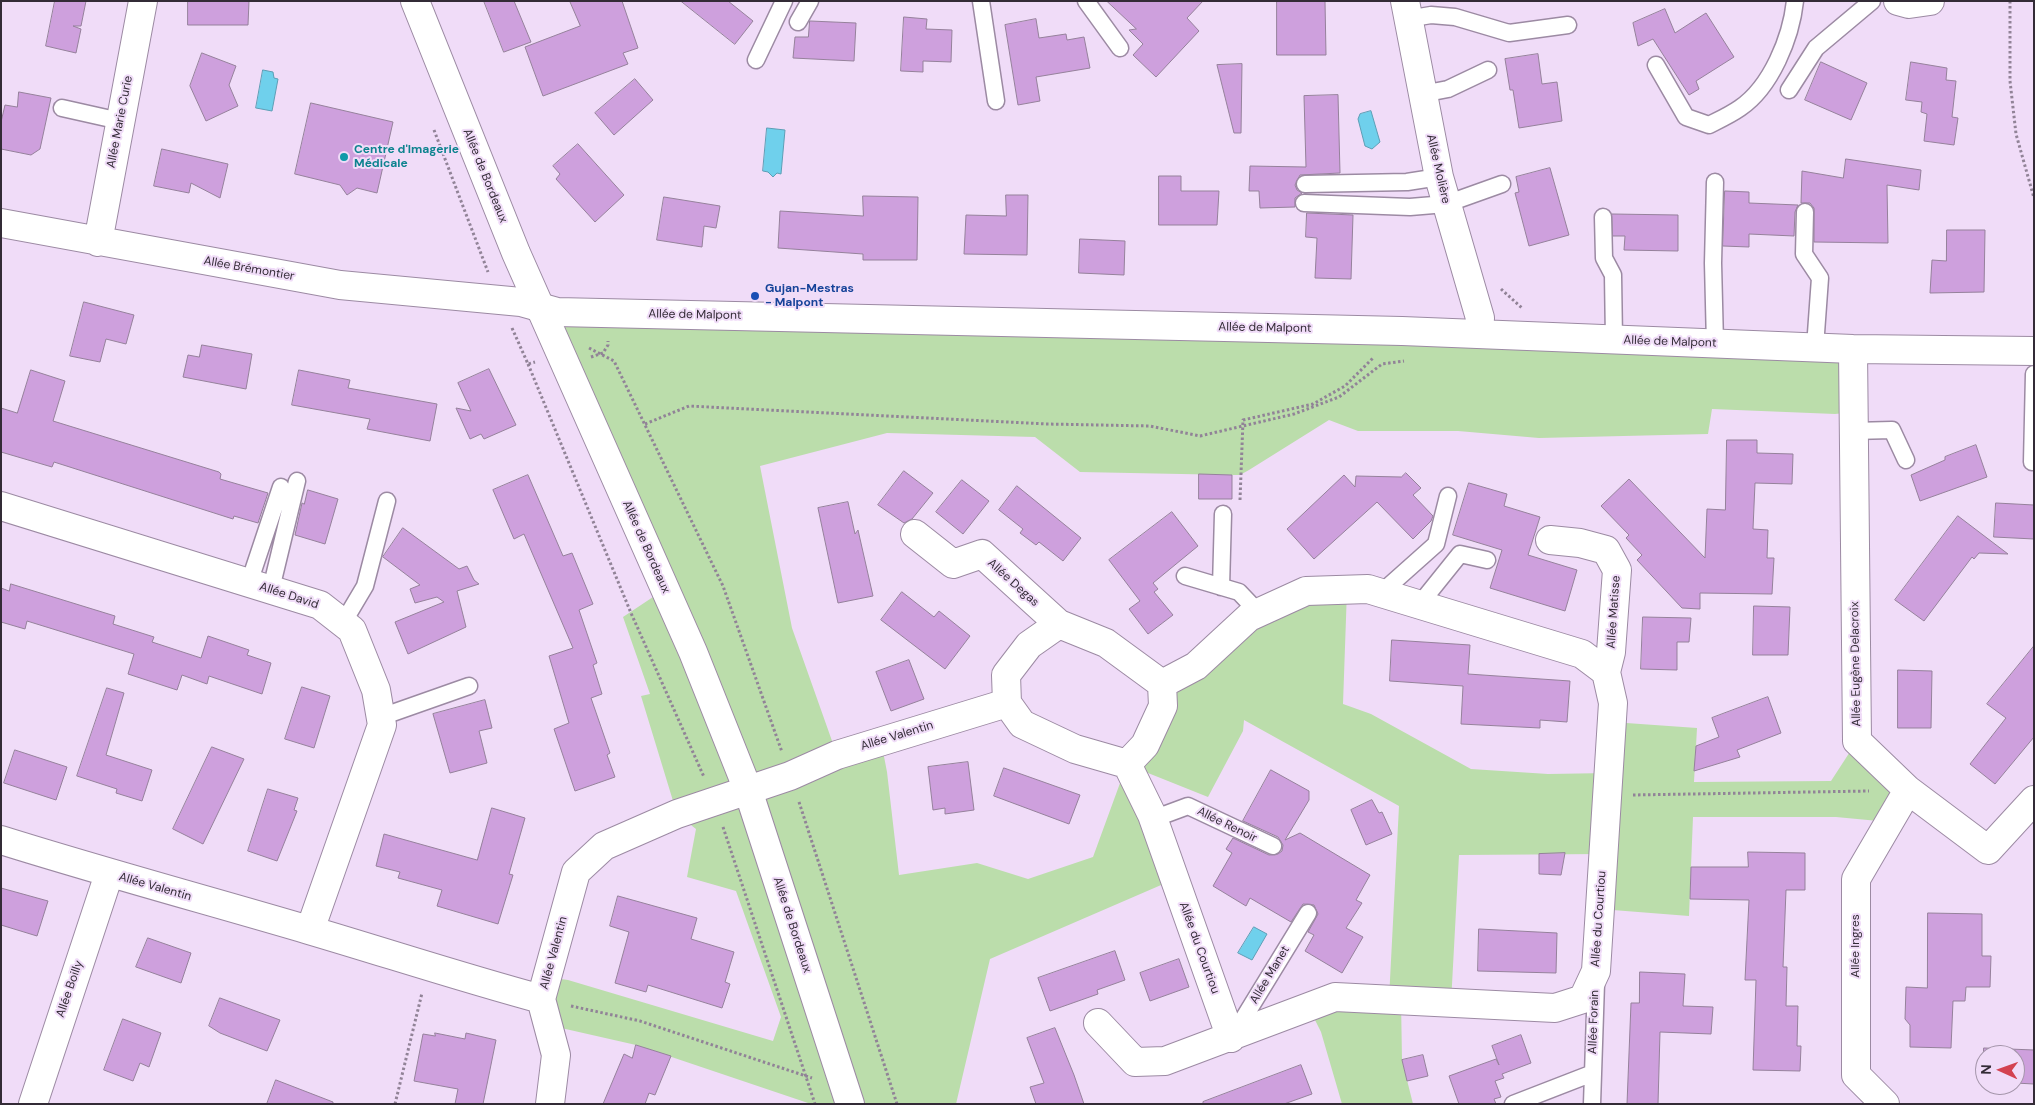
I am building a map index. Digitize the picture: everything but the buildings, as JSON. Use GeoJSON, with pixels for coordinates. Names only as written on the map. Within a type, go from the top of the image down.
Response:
{"type":"FeatureCollection","features":[{"type":"Feature","properties":{"kind":"street","name":"Allée Marie Curie"},"geometry":{"type":"LineString","coordinates":[[98,242],[143,1]]}},
{"type":"Feature","properties":{"kind":"street","name":"Allée de Bordeaux"},"geometry":{"type":"LineString","coordinates":[[415,1],[512,244],[693,652],[748,790],[848,1096]]}},
{"type":"Feature","properties":{"kind":"street"},"geometry":{"type":"LineString","coordinates":[[1898,1],[1908,4],[1930,1]]}},
{"type":"Feature","properties":{"kind":"street","name":"Allée Molière"},"geometry":{"type":"LineString","coordinates":[[1406,10],[1439,177],[1480,318],[1479,334]]}},
{"type":"Feature","properties":{"kind":"street","name":"Allée Brémontier"},"geometry":{"type":"LineString","coordinates":[[1,223],[98,242],[340,284],[498,299]]}},
{"type":"Feature","properties":{"kind":"street","name":"Allée de Malpont"},"geometry":{"type":"LineString","coordinates":[[498,299],[558,312],[1402,331],[1853,349],[2034,352]]}},
{"type":"Feature","properties":{"kind":"street","name":"Allée Eugène Delacroix"},"geometry":{"type":"LineString","coordinates":[[1853,349],[1857,741],[1908,790],[1988,850],[2034,800]]}},
{"type":"Feature","properties":{"kind":"street","name":"Allée David"},"geometry":{"type":"LineString","coordinates":[[1,506],[320,605],[352,630],[376,690],[382,725],[310,930]]}},
{"type":"Feature","properties":{"kind":"street","name":"Allée Degas"},"geometry":{"type":"LineString","coordinates":[[915,534],[953,564],[982,554],[1058,624]]}},
{"type":"Feature","properties":{"kind":"street","name":"Allée Matisse"},"geometry":{"type":"LineString","coordinates":[[1550,540],[1580,543],[1606,550],[1617,570],[1611,652],[1606,672]]}},
{"type":"Feature","properties":{"kind":"street"},"geometry":{"type":"LineString","coordinates":[[1162,684],[1196,666],[1249,617],[1258,612],[1306,591],[1368,589],[1582,654],[1606,672]]}},
{"type":"Feature","properties":{"kind":"street"},"geometry":{"type":"LineString","coordinates":[[1058,624],[1106,643],[1162,684],[1163,706],[1144,745],[1127,764],[1075,749],[1022,724],[1008,703],[1006,675],[1029,645],[1058,624]]}},
{"type":"Feature","properties":{"kind":"street","name":"Allée du Courtiou"},"geometry":{"type":"LineString","coordinates":[[1127,764],[1153,819],[1231,1038],[1335,997],[1555,1008],[1583,999],[1596,971],[1613,703],[1606,672]]}},
{"type":"Feature","properties":{"kind":"street","name":"Allée Valentin"},"geometry":{"type":"LineString","coordinates":[[1,840],[110,874],[310,930],[428,968],[541,999],[576,872],[604,846],[677,814],[790,776],[837,755],[1008,703]]}},
{"type":"Feature","properties":{"kind":"street","name":"Allée Ingres"},"geometry":{"type":"LineString","coordinates":[[1885,1104],[1856,1075],[1856,879],[1908,790]]}},
{"type":"Feature","properties":{"kind":"street","name":"Allée Boilly"},"geometry":{"type":"LineString","coordinates":[[33,1104],[110,874]]}},
{"type":"Feature","properties":{"kind":"street"},"geometry":{"type":"LineString","coordinates":[[541,999],[556,1055],[550,1104]]}},
{"type":"Feature","properties":{"kind":"street"},"geometry":{"type":"LineString","coordinates":[[1098,1023],[1135,1062],[1165,1061],[1231,1038]]}},
{"type":"Feature","properties":{"kind":"lane"},"geometry":{"type":"LineString","coordinates":[[756,60],[784,1]]}},
{"type":"Feature","properties":{"kind":"lane"},"geometry":{"type":"LineString","coordinates":[[798,22],[810,1]]}},
{"type":"Feature","properties":{"kind":"lane"},"geometry":{"type":"LineString","coordinates":[[981,1],[996,101]]}},
{"type":"Feature","properties":{"kind":"lane"},"geometry":{"type":"LineString","coordinates":[[1086,1],[1120,48]]}},
{"type":"Feature","properties":{"kind":"lane"},"geometry":{"type":"LineString","coordinates":[[1656,64],[1686,117],[1709,125],[1741,108],[1772,73],[1793,18],[1795,1]]}},
{"type":"Feature","properties":{"kind":"lane"},"geometry":{"type":"LineString","coordinates":[[1789,90],[1816,48],[1872,1]]}},
{"type":"Feature","properties":{"kind":"lane"},"geometry":{"type":"LineString","coordinates":[[1406,10],[1455,17],[1509,33],[1568,25]]}},
{"type":"Feature","properties":{"kind":"lane"},"geometry":{"type":"LineString","coordinates":[[1422,94],[1448,89],[1488,70]]}},
{"type":"Feature","properties":{"kind":"lane"},"geometry":{"type":"LineString","coordinates":[[62,108],[120,121]]}},
{"type":"Feature","properties":{"kind":"lane"},"geometry":{"type":"LineString","coordinates":[[1304,184],[1407,182],[1439,177]]}},
{"type":"Feature","properties":{"kind":"lane"},"geometry":{"type":"LineString","coordinates":[[1715,182],[1713,262],[1715,344]]}},
{"type":"Feature","properties":{"kind":"lane"},"geometry":{"type":"LineString","coordinates":[[1304,203],[1410,207],[1446,204],[1502,184]]}},
{"type":"Feature","properties":{"kind":"lane"},"geometry":{"type":"LineString","coordinates":[[1805,212],[1804,254],[1820,278],[1815,347]]}},
{"type":"Feature","properties":{"kind":"lane"},"geometry":{"type":"LineString","coordinates":[[1603,217],[1604,258],[1613,274],[1614,340]]}},
{"type":"Feature","properties":{"kind":"lane"},"geometry":{"type":"LineString","coordinates":[[2032,462],[2034,374]]}},
{"type":"Feature","properties":{"kind":"lane"},"geometry":{"type":"LineString","coordinates":[[1854,431],[1892,430],[1906,460]]}},
{"type":"Feature","properties":{"kind":"lane"},"geometry":{"type":"LineString","coordinates":[[260,586],[289,484],[260,586]]}},
{"type":"Feature","properties":{"kind":"lane"},"geometry":{"type":"LineString","coordinates":[[1380,593],[1436,544],[1448,496]]}},
{"type":"Feature","properties":{"kind":"lane"},"geometry":{"type":"LineString","coordinates":[[343,622],[365,586],[388,501]]}},
{"type":"Feature","properties":{"kind":"lane"},"geometry":{"type":"LineString","coordinates":[[1221,587],[1223,514]]}},
{"type":"Feature","properties":{"kind":"lane"},"geometry":{"type":"LineString","coordinates":[[1418,605],[1460,554],[1487,560]]}},
{"type":"Feature","properties":{"kind":"lane"},"geometry":{"type":"LineString","coordinates":[[1185,576],[1239,592],[1258,612]]}},
{"type":"Feature","properties":{"kind":"lane"},"geometry":{"type":"LineString","coordinates":[[381,717],[470,686]]}},
{"type":"Feature","properties":{"kind":"lane","name":"Allée Renoir"},"geometry":{"type":"LineString","coordinates":[[1153,819],[1188,806],[1273,846]]}},
{"type":"Feature","properties":{"kind":"lane","name":"Allée Manet"},"geometry":{"type":"LineString","coordinates":[[1231,1038],[1308,913]]}},
{"type":"Feature","properties":{"kind":"lane","name":"Allée Forain"},"geometry":{"type":"LineString","coordinates":[[1592,1104],[1596,971]]}},
{"type":"Feature","properties":{"kind":"lane"},"geometry":{"type":"LineString","coordinates":[[1513,1104],[1593,1073]]}},
{"type":"Feature","properties":{"kind":"path"},"geometry":{"type":"LineString","coordinates":[[2010,1],[2010,81],[2016,134],[2034,198]]}},
{"type":"Feature","properties":{"kind":"path"},"geometry":{"type":"LineString","coordinates":[[433,127],[498,299]]}},
{"type":"Feature","properties":{"kind":"path"},"geometry":{"type":"LineString","coordinates":[[1240,504],[1244,420],[1313,404],[1345,386],[1402,331]]}},
{"type":"Feature","properties":{"kind":"path"},"geometry":{"type":"LineString","coordinates":[[528,364],[631,613],[707,784]]}},
{"type":"Feature","properties":{"kind":"path"},"geometry":{"type":"LineString","coordinates":[[1607,796],[1908,790]]}},
{"type":"Feature","properties":{"kind":"path"},"geometry":{"type":"LineString","coordinates":[[721,821],[815,1104]]}},
{"type":"Feature","properties":{"kind":"path"},"geometry":{"type":"LineString","coordinates":[[395,1104],[428,968]]}},
{"type":"Feature","properties":{"kind":"path"},"geometry":{"type":"LineString","coordinates":[[541,999],[640,1021],[806,1076],[848,1096]]}},
{"type":"Feature","properties":{"kind":"green space"},"geometry":{"type":"Polygon","coordinates":[[[541,307],[1853,349],[1854,412],[1835,414],[1712,409],[1708,434],[1539,438],[1458,431],[1358,431],[1329,420],[1249,470],[1240,475],[1232,475],[1080,472],[1035,437],[887,433],[760,466],[792,628],[837,755],[881,741],[887,772],[899,875],[977,863],[1028,879],[1093,857],[1127,764],[1162,684],[1249,617],[1347,590],[1343,704],[1371,714],[1471,769],[1548,774],[1609,773],[1612,722],[1697,728],[1694,782],[1831,781],[1857,741],[1908,790],[1889,822],[1836,817],[1693,817],[1689,916],[1600,909],[1604,854],[1459,855],[1451,1003],[1401,1000],[1402,1060],[1413,1104],[1342,1104],[1321,1032],[1309,1008],[1389,999],[1399,806],[1244,720],[1243,731],[1208,797],[1128,765],[1175,879],[990,959],[956,1104],[811,1104],[636,1045],[548,1025],[547,977],[568,980],[773,1041],[781,1017],[736,891],[687,877],[696,829],[677,814],[641,696],[650,694],[623,617],[665,589],[541,307]]]}},
{"type":"Feature","properties":{"kind":"water"},"geometry":{"type":"Polygon","coordinates":[[[263,70],[273,72],[274,78],[278,79],[272,111],[256,108],[263,70]]]}},
{"type":"Feature","properties":{"kind":"water"},"geometry":{"type":"Polygon","coordinates":[[[1371,111],[1380,142],[1372,149],[1365,146],[1358,119],[1360,114],[1371,111]]]}},
{"type":"Feature","properties":{"kind":"water"},"geometry":{"type":"Polygon","coordinates":[[[767,128],[785,130],[781,174],[777,173],[773,177],[768,172],[763,171],[767,128]]]}},
{"type":"Feature","properties":{"kind":"water"},"geometry":{"type":"Polygon","coordinates":[[[1254,927],[1267,934],[1252,960],[1238,953],[1254,927]]]}},
{"type":"Feature","properties":{"kind":"place","name":"Centre d'Imagerie Médicale"},"geometry":{"type":"Point","coordinates":[344,157]}},
{"type":"Feature","properties":{"kind":"place","name":"Gujan-Mestras - Malpont"},"geometry":{"type":"Point","coordinates":[755,296]}}]}
